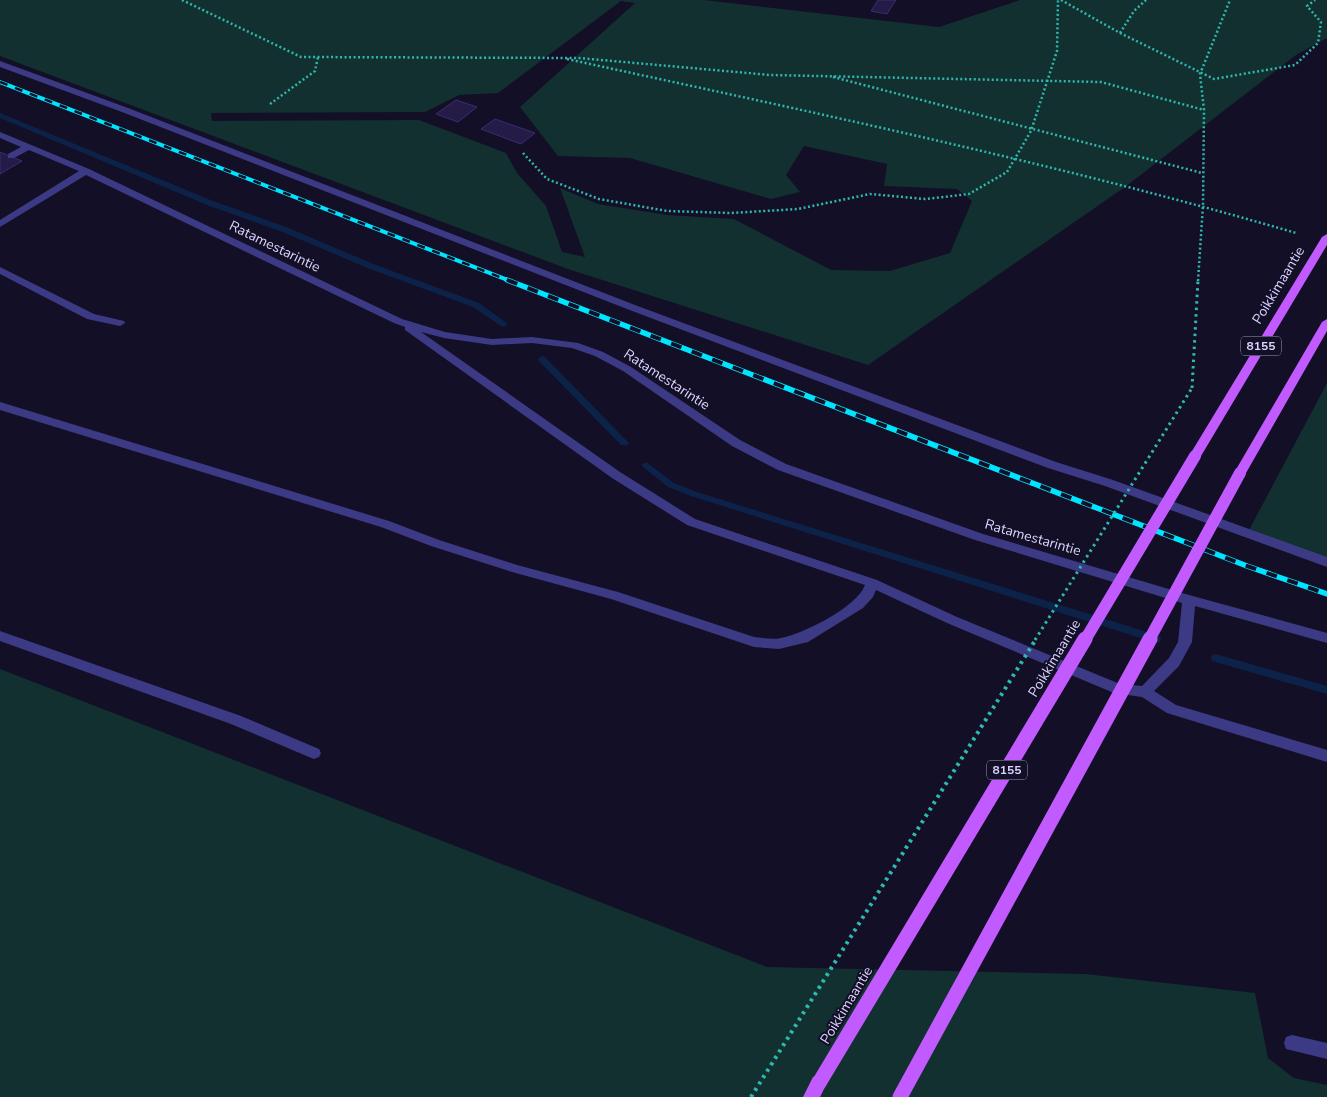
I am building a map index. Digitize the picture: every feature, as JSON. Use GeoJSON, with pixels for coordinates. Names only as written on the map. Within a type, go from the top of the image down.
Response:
{"type":"FeatureCollection","features":[{"type":"Feature","properties":{"kind":"main road","name":"Poikkimaantie"},"geometry":{"type":"LineString","coordinates":[[815,1090],[1327,237]]}},
{"type":"Feature","properties":{"kind":"main road"},"geometry":{"type":"LineString","coordinates":[[900,1097],[1240,473],[1327,322]]}},
{"type":"Feature","properties":{"kind":"lane"},"geometry":{"type":"LineString","coordinates":[[0,64],[695,331],[1052,465],[1109,483],[1327,562]]}},
{"type":"Feature","properties":{"kind":"lane","name":"Ratamestarintie"},"geometry":{"type":"LineString","coordinates":[[0,135],[86,171],[398,321],[444,335],[492,342],[532,340],[574,344],[599,354],[627,370],[736,443],[782,467],[979,537],[1190,600],[1327,638]]}},
{"type":"Feature","properties":{"kind":"lane"},"geometry":{"type":"LineString","coordinates":[[12,156],[28,147]]}},
{"type":"Feature","properties":{"kind":"lane"},"geometry":{"type":"LineString","coordinates":[[0,224],[86,171]]}},
{"type":"Feature","properties":{"kind":"lane"},"geometry":{"type":"LineString","coordinates":[[0,270],[91,316],[120,323]]}},
{"type":"Feature","properties":{"kind":"lane"},"geometry":{"type":"LineString","coordinates":[[398,321],[616,475],[691,522],[872,583],[952,620],[1119,689],[1145,692],[1172,709],[1327,756]]}},
{"type":"Feature","properties":{"kind":"lane"},"geometry":{"type":"LineString","coordinates":[[0,406],[129,444],[253,486],[385,524],[507,566],[613,594],[754,642],[779,644],[803,638],[858,605],[868,594],[872,583]]}},
{"type":"Feature","properties":{"kind":"lane"},"geometry":{"type":"LineString","coordinates":[[1145,692],[1174,662],[1185,642],[1190,600]]}},
{"type":"Feature","properties":{"kind":"lane"},"geometry":{"type":"LineString","coordinates":[[0,636],[236,720],[314,753]]}},
{"type":"Feature","properties":{"kind":"lane"},"geometry":{"type":"LineString","coordinates":[[1292,1043],[1327,1051]]}},
{"type":"Feature","properties":{"kind":"path"},"geometry":{"type":"LineString","coordinates":[[182,0],[301,57],[560,58],[770,74],[1050,79],[1101,82],[1204,110]]}},
{"type":"Feature","properties":{"kind":"path"},"geometry":{"type":"LineString","coordinates":[[522,153],[547,179],[599,199],[667,212],[731,213],[798,209],[870,194],[925,199],[969,194],[1007,172],[1032,128],[1050,79],[1057,51],[1059,0],[1200,74],[1214,79],[1295,65],[1318,43],[1322,22],[1307,6],[1315,0]]}},
{"type":"Feature","properties":{"kind":"path"},"geometry":{"type":"LineString","coordinates":[[1120,33],[1134,11],[1146,0]]}},
{"type":"Feature","properties":{"kind":"path"},"geometry":{"type":"LineString","coordinates":[[751,1097],[1192,388],[1203,204],[1204,110],[1200,74],[1230,0]]}},
{"type":"Feature","properties":{"kind":"path"},"geometry":{"type":"LineString","coordinates":[[270,104],[315,71],[318,57]]}},
{"type":"Feature","properties":{"kind":"path"},"geometry":{"type":"LineString","coordinates":[[560,58],[1016,158],[1203,204],[1296,233]]}},
{"type":"Feature","properties":{"kind":"path"},"geometry":{"type":"LineString","coordinates":[[828,75],[1202,173]]}},
{"type":"Feature","properties":{"kind":"green space"},"geometry":{"type":"Polygon","coordinates":[[[0,0],[704,0],[939,27],[1020,0],[1327,0],[1327,38],[1296,55],[1125,187],[868,365],[568,269],[0,56],[0,0]],[[621,1],[498,93],[459,95],[425,112],[211,113],[212,121],[419,120],[506,153],[517,173],[546,206],[562,252],[585,257],[560,188],[598,204],[667,215],[734,219],[831,270],[890,271],[950,253],[972,201],[957,189],[884,186],[887,164],[804,146],[786,175],[800,192],[771,199],[630,158],[558,156],[520,107],[635,3],[621,1]]]}},
{"type":"Feature","properties":{"kind":"green space"},"geometry":{"type":"Polygon","coordinates":[[[1327,383],[1327,558],[1249,530],[1327,383]]]}},
{"type":"Feature","properties":{"kind":"green space"},"geometry":{"type":"Polygon","coordinates":[[[0,669],[767,967],[1086,974],[1255,993],[1268,1058],[1294,1078],[1327,1085],[1327,1097],[0,1097],[0,669]]]}},
{"type":"Feature","properties":{"kind":"building"},"geometry":{"type":"Polygon","coordinates":[[[878,0],[896,0],[887,14],[871,11],[878,0]]]}},
{"type":"Feature","properties":{"kind":"building"},"geometry":{"type":"Polygon","coordinates":[[[456,100],[477,107],[458,122],[436,114],[456,100]]]}},
{"type":"Feature","properties":{"kind":"building"},"geometry":{"type":"Polygon","coordinates":[[[495,119],[535,133],[521,144],[481,129],[495,119]]]}},
{"type":"Feature","properties":{"kind":"building"},"geometry":{"type":"Polygon","coordinates":[[[0,152],[22,161],[0,174],[0,152]]]}},
{"type":"Feature","properties":{"kind":"waterway"},"geometry":{"type":"LineString","coordinates":[[0,115],[210,203],[283,229],[373,267],[476,305],[504,324]]}},
{"type":"Feature","properties":{"kind":"waterway"},"geometry":{"type":"LineString","coordinates":[[542,359],[624,443]]}},
{"type":"Feature","properties":{"kind":"waterway"},"geometry":{"type":"LineString","coordinates":[[646,465],[671,485],[694,494],[1156,639]]}},
{"type":"Feature","properties":{"kind":"waterway"},"geometry":{"type":"LineString","coordinates":[[1216,658],[1327,690]]}},
{"type":"Feature","properties":{"kind":"railway"},"geometry":{"type":"LineString","coordinates":[[0,82],[510,281]]}},
{"type":"Feature","properties":{"kind":"railway"},"geometry":{"type":"LineString","coordinates":[[507,280],[1247,566],[1327,594]]}}]}
